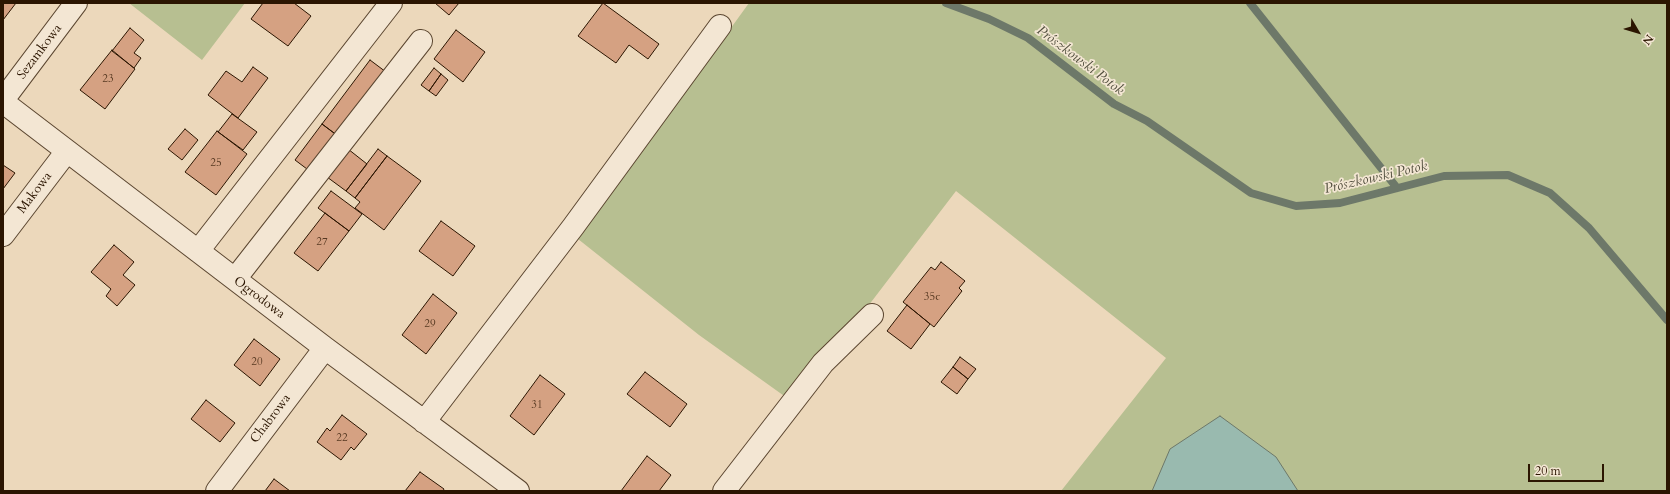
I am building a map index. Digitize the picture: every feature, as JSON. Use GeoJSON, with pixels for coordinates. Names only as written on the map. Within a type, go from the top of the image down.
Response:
{"type":"FeatureCollection","features":[{"type":"Feature","properties":{"kind":"street","name":"Sezamkowa"},"geometry":{"type":"LineString","coordinates":[[3,101],[76,3]]}},
{"type":"Feature","properties":{"kind":"street"},"geometry":{"type":"LineString","coordinates":[[198,251],[392,3]]}},
{"type":"Feature","properties":{"kind":"street"},"geometry":{"type":"LineString","coordinates":[[424,422],[573,227],[720,26]]}},
{"type":"Feature","properties":{"kind":"street"},"geometry":{"type":"LineString","coordinates":[[234,279],[421,41]]}},
{"type":"Feature","properties":{"kind":"street","name":"Ogrodowa"},"geometry":{"type":"LineString","coordinates":[[3,101],[325,348],[518,491]]}},
{"type":"Feature","properties":{"kind":"street","name":"Makowa"},"geometry":{"type":"LineString","coordinates":[[3,235],[67,151]]}},
{"type":"Feature","properties":{"kind":"street"},"geometry":{"type":"LineString","coordinates":[[724,491],[823,363],[872,315]]}},
{"type":"Feature","properties":{"kind":"street","name":"Chabrowa"},"geometry":{"type":"LineString","coordinates":[[218,491],[325,348]]}},
{"type":"Feature","properties":{"kind":"green space"},"geometry":{"type":"Polygon","coordinates":[[[129,3],[245,3],[202,60],[129,3]]]}},
{"type":"Feature","properties":{"kind":"green space"},"geometry":{"type":"Polygon","coordinates":[[[749,3],[1667,3],[1667,491],[1061,491],[1166,358],[956,191],[794,403],[699,335],[578,239],[749,3]]]}},
{"type":"Feature","properties":{"kind":"water"},"geometry":{"type":"Polygon","coordinates":[[[1220,416],[1276,457],[1298,491],[1152,491],[1170,449],[1220,416]]]}},
{"type":"Feature","properties":{"kind":"building"},"geometry":{"type":"Polygon","coordinates":[[[3,3],[16,3],[3,20],[3,3]]]}},
{"type":"Feature","properties":{"kind":"building"},"geometry":{"type":"Polygon","coordinates":[[[263,3],[294,3],[311,16],[288,46],[251,19],[263,3]]]}},
{"type":"Feature","properties":{"kind":"building"},"geometry":{"type":"Polygon","coordinates":[[[435,3],[459,3],[449,15],[435,3]]]}},
{"type":"Feature","properties":{"kind":"building"},"geometry":{"type":"Polygon","coordinates":[[[603,3],[659,44],[648,59],[629,45],[616,63],[578,36],[603,3]]]}},
{"type":"Feature","properties":{"kind":"building"},"geometry":{"type":"Polygon","coordinates":[[[130,28],[144,40],[134,53],[141,58],[134,68],[112,51],[130,28]]]}},
{"type":"Feature","properties":{"kind":"building"},"geometry":{"type":"Polygon","coordinates":[[[456,30],[485,52],[463,82],[434,59],[456,30]]]}},
{"type":"Feature","properties":{"kind":"building"},"geometry":{"type":"Polygon","coordinates":[[[112,50],[135,69],[105,109],[80,90],[112,50]]]}},
{"type":"Feature","properties":{"kind":"building"},"geometry":{"type":"Polygon","coordinates":[[[370,60],[386,72],[338,136],[322,124],[370,60]]]}},
{"type":"Feature","properties":{"kind":"building"},"geometry":{"type":"Polygon","coordinates":[[[253,67],[268,78],[238,118],[208,95],[226,71],[242,82],[253,67]]]}},
{"type":"Feature","properties":{"kind":"building"},"geometry":{"type":"Polygon","coordinates":[[[434,68],[441,74],[429,91],[421,85],[434,68]]]}},
{"type":"Feature","properties":{"kind":"building"},"geometry":{"type":"Polygon","coordinates":[[[441,74],[448,80],[436,96],[429,91],[441,74]]]}},
{"type":"Feature","properties":{"kind":"building"},"geometry":{"type":"Polygon","coordinates":[[[232,114],[257,132],[243,150],[218,132],[232,114]]]}},
{"type":"Feature","properties":{"kind":"building"},"geometry":{"type":"Polygon","coordinates":[[[322,124],[338,136],[311,172],[295,160],[322,124]]]}},
{"type":"Feature","properties":{"kind":"building"},"geometry":{"type":"Polygon","coordinates":[[[185,129],[198,140],[182,160],[168,149],[185,129]]]}},
{"type":"Feature","properties":{"kind":"building"},"geometry":{"type":"Polygon","coordinates":[[[217,131],[247,154],[216,195],[185,172],[217,131]]]}},
{"type":"Feature","properties":{"kind":"building"},"geometry":{"type":"Polygon","coordinates":[[[348,149],[367,164],[346,191],[327,177],[348,149]]]}},
{"type":"Feature","properties":{"kind":"building"},"geometry":{"type":"Polygon","coordinates":[[[378,149],[387,156],[355,198],[346,191],[378,149]]]}},
{"type":"Feature","properties":{"kind":"building"},"geometry":{"type":"Polygon","coordinates":[[[387,156],[421,181],[384,230],[355,208],[360,202],[355,198],[387,156]]]}},
{"type":"Feature","properties":{"kind":"building"},"geometry":{"type":"Polygon","coordinates":[[[3,165],[15,173],[3,189],[3,165]]]}},
{"type":"Feature","properties":{"kind":"building"},"geometry":{"type":"Polygon","coordinates":[[[331,191],[362,214],[349,231],[318,208],[331,191]]]}},
{"type":"Feature","properties":{"kind":"building"},"geometry":{"type":"Polygon","coordinates":[[[325,213],[349,231],[318,271],[294,253],[325,213]]]}},
{"type":"Feature","properties":{"kind":"building"},"geometry":{"type":"Polygon","coordinates":[[[441,221],[475,246],[453,276],[419,251],[441,221]]]}},
{"type":"Feature","properties":{"kind":"building"},"geometry":{"type":"Polygon","coordinates":[[[114,245],[134,262],[123,275],[135,285],[117,306],[106,296],[111,289],[91,272],[114,245]]]}},
{"type":"Feature","properties":{"kind":"building"},"geometry":{"type":"Polygon","coordinates":[[[941,262],[965,281],[959,288],[962,291],[934,327],[903,302],[931,267],[935,270],[941,262]]]}},
{"type":"Feature","properties":{"kind":"building"},"geometry":{"type":"Polygon","coordinates":[[[433,294],[457,313],[426,354],[402,335],[433,294]]]}},
{"type":"Feature","properties":{"kind":"building"},"geometry":{"type":"Polygon","coordinates":[[[907,305],[930,324],[911,349],[887,331],[907,305]]]}},
{"type":"Feature","properties":{"kind":"building"},"geometry":{"type":"Polygon","coordinates":[[[254,339],[280,359],[260,386],[234,365],[254,339]]]}},
{"type":"Feature","properties":{"kind":"building"},"geometry":{"type":"Polygon","coordinates":[[[960,357],[976,369],[968,379],[953,367],[960,357]]]}},
{"type":"Feature","properties":{"kind":"building"},"geometry":{"type":"Polygon","coordinates":[[[953,367],[968,379],[957,394],[941,382],[953,367]]]}},
{"type":"Feature","properties":{"kind":"building"},"geometry":{"type":"Polygon","coordinates":[[[645,372],[687,404],[670,427],[627,394],[645,372]]]}},
{"type":"Feature","properties":{"kind":"building"},"geometry":{"type":"Polygon","coordinates":[[[540,375],[565,394],[534,435],[510,416],[540,375]]]}},
{"type":"Feature","properties":{"kind":"building"},"geometry":{"type":"Polygon","coordinates":[[[206,400],[235,423],[220,442],[191,419],[206,400]]]}},
{"type":"Feature","properties":{"kind":"building"},"geometry":{"type":"Polygon","coordinates":[[[342,415],[367,434],[354,450],[351,447],[341,460],[317,442],[327,428],[330,431],[342,415]]]}},
{"type":"Feature","properties":{"kind":"building"},"geometry":{"type":"Polygon","coordinates":[[[647,456],[671,475],[659,491],[621,491],[647,456]]]}},
{"type":"Feature","properties":{"kind":"building"},"geometry":{"type":"Polygon","coordinates":[[[420,472],[444,489],[443,491],[405,491],[420,472]]]}},
{"type":"Feature","properties":{"kind":"building"},"geometry":{"type":"Polygon","coordinates":[[[274,479],[290,491],[265,491],[274,479]]]}},
{"type":"Feature","properties":{"kind":"waterway","name":"Prószkowski Potok"},"geometry":{"type":"LineString","coordinates":[[946,3],[989,19],[1028,38],[1114,104],[1147,121],[1251,193],[1296,206],[1340,203],[1444,176],[1508,175],[1550,193],[1589,228],[1667,320]]}},
{"type":"Feature","properties":{"kind":"waterway"},"geometry":{"type":"LineString","coordinates":[[1250,3],[1397,188]]}}]}
